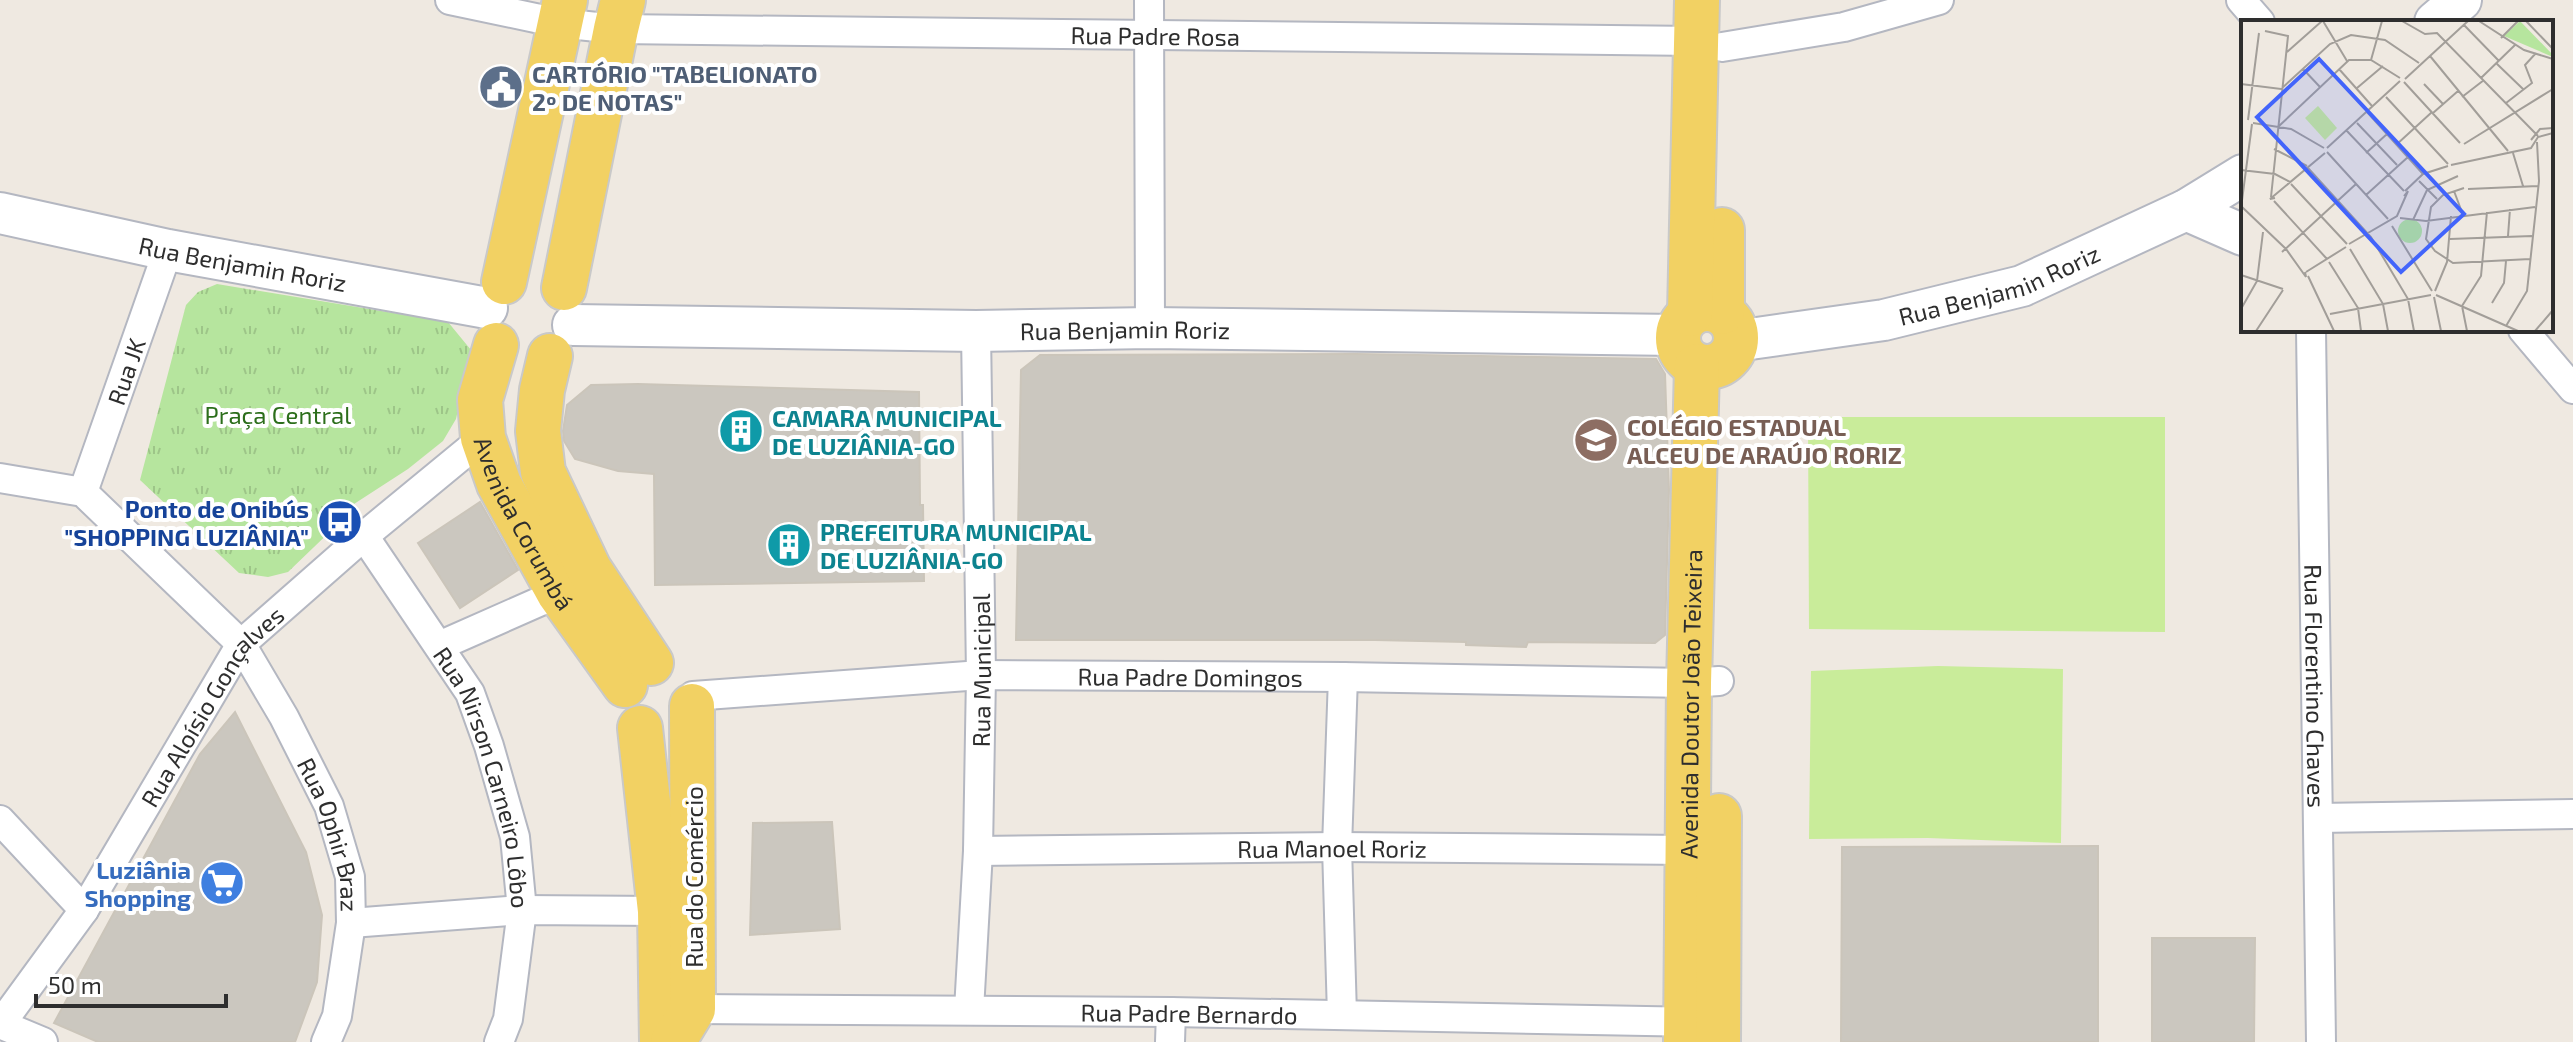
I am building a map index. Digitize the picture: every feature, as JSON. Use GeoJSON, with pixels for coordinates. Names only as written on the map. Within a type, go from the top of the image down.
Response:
{"type":"FeatureCollection","features":[{"type":"Feature","properties":{"kind":"main road","name":"Avenida Doutor João Teixeira"},"geometry":{"type":"LineString","coordinates":[[1702,1032],[1707,339],[1705,29],[1722,0]]}},
{"type":"Feature","properties":{"kind":"main road","name":"Avenida Corumbá"},"geometry":{"type":"LineString","coordinates":[[562,12],[495,311],[480,400],[483,438],[499,484],[559,593],[638,674]]}},
{"type":"Feature","properties":{"kind":"main road","name":"Avenida Corumbá"},"geometry":{"type":"LineString","coordinates":[[619,14],[563,323],[542,390],[538,431],[543,472],[638,674]]}},
{"type":"Feature","properties":{"kind":"main road"},"geometry":{"type":"LineString","coordinates":[[529,272],[548,276],[563,323],[531,361],[511,357],[495,311],[510,277],[529,272]]}},
{"type":"Feature","properties":{"kind":"main road"},"geometry":{"type":"LineString","coordinates":[[663,663],[684,674],[692,701],[687,717],[671,730],[650,733],[640,728],[626,713],[623,704],[638,674],[663,663]]}},
{"type":"Feature","properties":{"kind":"main road","name":"Avenida Doutor João Teixeira"},"geometry":{"type":"LineString","coordinates":[[1702,1032],[1688,850],[1704,682]]}},
{"type":"Feature","properties":{"kind":"main road","name":"Rua do Comércio"},"geometry":{"type":"LineString","coordinates":[[683,1026],[692,701]]}},
{"type":"Feature","properties":{"kind":"main road","name":"Rua do Comércio"},"geometry":{"type":"LineString","coordinates":[[640,728],[660,911],[662,1042]]}},
{"type":"Feature","properties":{"kind":"street"},"geometry":{"type":"LineString","coordinates":[[450,0],[562,12]]}},
{"type":"Feature","properties":{"kind":"street"},"geometry":{"type":"LineString","coordinates":[[1149,0],[1150,328]]}},
{"type":"Feature","properties":{"kind":"street","name":"Rua Padre Rosa"},"geometry":{"type":"LineString","coordinates":[[562,12],[1148,36],[1844,27],[1939,0]]}},
{"type":"Feature","properties":{"kind":"street"},"geometry":{"type":"LineString","coordinates":[[2241,0],[2258,20]]}},
{"type":"Feature","properties":{"kind":"street"},"geometry":{"type":"LineString","coordinates":[[2437,20],[2461,0]]}},
{"type":"Feature","properties":{"kind":"street","name":"Rua Benjamin Roriz"},"geometry":{"type":"LineString","coordinates":[[563,323],[976,331],[1150,328],[1707,339],[1884,320],[2022,286],[2186,210],[2241,176]]}},
{"type":"Feature","properties":{"kind":"street"},"geometry":{"type":"LineString","coordinates":[[2186,210],[2241,234]]}},
{"type":"Feature","properties":{"kind":"street","name":"Rua Benjamin Roriz"},"geometry":{"type":"LineString","coordinates":[[0,213],[168,250],[495,311]]}},
{"type":"Feature","properties":{"kind":"street","name":"Rua JK"},"geometry":{"type":"LineString","coordinates":[[83,492],[168,250]]}},
{"type":"Feature","properties":{"kind":"street","name":"Rua Municipal"},"geometry":{"type":"LineString","coordinates":[[969,1010],[978,851],[981,675],[976,331]]}},
{"type":"Feature","properties":{"kind":"street","name":"Rua Florentino Chaves"},"geometry":{"type":"LineString","coordinates":[[2311,332],[2321,1042]]}},
{"type":"Feature","properties":{"kind":"street"},"geometry":{"type":"LineString","coordinates":[[2525,332],[2573,389]]}},
{"type":"Feature","properties":{"kind":"street","name":"Rua Aloísio Gonçalves"},"geometry":{"type":"LineString","coordinates":[[0,1024],[84,910],[241,644],[364,536],[483,438]]}},
{"type":"Feature","properties":{"kind":"street"},"geometry":{"type":"LineString","coordinates":[[0,478],[83,492]]}},
{"type":"Feature","properties":{"kind":"street","name":"Rua Ophir Braz"},"geometry":{"type":"LineString","coordinates":[[83,492],[241,644],[284,717],[329,806],[350,877],[351,923],[337,1016],[326,1042]]}},
{"type":"Feature","properties":{"kind":"street","name":"Rua Nirson Carneiro Lôbo"},"geometry":{"type":"LineString","coordinates":[[364,536],[470,693],[515,837],[522,910],[508,1019],[499,1042]]}},
{"type":"Feature","properties":{"kind":"street"},"geometry":{"type":"LineString","coordinates":[[439,646],[559,593]]}},
{"type":"Feature","properties":{"kind":"street","name":"Rua Padre Domingos"},"geometry":{"type":"LineString","coordinates":[[692,701],[981,675],[1704,682]]}},
{"type":"Feature","properties":{"kind":"street"},"geometry":{"type":"LineString","coordinates":[[1342,1015],[1337,847],[1343,677]]}},
{"type":"Feature","properties":{"kind":"street"},"geometry":{"type":"LineString","coordinates":[[2318,818],[2573,814]]}},
{"type":"Feature","properties":{"kind":"street"},"geometry":{"type":"LineString","coordinates":[[0,820],[84,910]]}},
{"type":"Feature","properties":{"kind":"street","name":"Rua Manoel Roriz"},"geometry":{"type":"LineString","coordinates":[[978,851],[1337,847],[1688,850]]}},
{"type":"Feature","properties":{"kind":"street"},"geometry":{"type":"LineString","coordinates":[[351,923],[522,910],[660,911]]}},
{"type":"Feature","properties":{"kind":"street","name":"Rua Padre Bernardo"},"geometry":{"type":"LineString","coordinates":[[683,1026],[969,1010],[1342,1015],[1702,1032]]}},
{"type":"Feature","properties":{"kind":"street"},"geometry":{"type":"LineString","coordinates":[[1170,1042],[1171,1012]]}},
{"type":"Feature","properties":{"kind":"street"},"geometry":{"type":"LineString","coordinates":[[0,1024],[43,1042]]}},
{"type":"Feature","properties":{"kind":"green space","name":"Praça Central"},"geometry":{"type":"Polygon","coordinates":[[[217,284],[448,322],[471,350],[456,419],[443,441],[408,469],[354,504],[340,522],[288,572],[268,577],[239,573],[140,480],[186,305],[198,292],[217,284]]]}},
{"type":"Feature","properties":{"kind":"green space"},"geometry":{"type":"Polygon","coordinates":[[[1808,417],[2165,417],[2165,632],[1809,629],[1808,417]]]}},
{"type":"Feature","properties":{"kind":"green space"},"geometry":{"type":"Polygon","coordinates":[[[1938,666],[2063,669],[2061,843],[1928,838],[1809,839],[1811,671],[1938,666]]]}},
{"type":"Feature","properties":{"kind":"building"},"geometry":{"type":"Polygon","coordinates":[[[1356,354],[1656,359],[1665,374],[1669,490],[1665,635],[1655,643],[1528,642],[1526,647],[1375,640],[1016,640],[1021,370],[1040,355],[1356,354]]]}},
{"type":"Feature","properties":{"kind":"building"},"geometry":{"type":"Polygon","coordinates":[[[591,385],[919,392],[924,581],[655,585],[654,474],[618,471],[575,459],[564,441],[563,431],[567,405],[591,385]]]}},
{"type":"Feature","properties":{"kind":"building"},"geometry":{"type":"Polygon","coordinates":[[[480,502],[518,570],[460,608],[418,543],[480,502]]]}},
{"type":"Feature","properties":{"kind":"building","name":"Luziânia Shopping"},"geometry":{"type":"Polygon","coordinates":[[[235,712],[306,852],[322,915],[317,982],[295,1042],[98,1042],[54,1023],[200,754],[235,712]]]}},
{"type":"Feature","properties":{"kind":"building"},"geometry":{"type":"Polygon","coordinates":[[[832,822],[840,929],[750,935],[753,823],[832,822]]]}},
{"type":"Feature","properties":{"kind":"building"},"geometry":{"type":"Polygon","coordinates":[[[2098,846],[2098,1042],[1841,1042],[1842,847],[2098,846]]]}},
{"type":"Feature","properties":{"kind":"building"},"geometry":{"type":"Polygon","coordinates":[[[2152,938],[2255,938],[2254,1042],[2152,1042],[2152,938]]]}},
{"type":"Feature","properties":{"kind":"place","name":"CARTÓRIO \"TABELIONATO 2º DE NOTAS\""},"geometry":{"type":"Point","coordinates":[501,87]}},
{"type":"Feature","properties":{"kind":"place","name":"CAMARA MUNICIPAL DE LUZIÂNIA-GO"},"geometry":{"type":"Point","coordinates":[741,431]}},
{"type":"Feature","properties":{"kind":"place","name":"COLÉGIO ESTADUAL ALCEU DE ARAÚJO RORIZ"},"geometry":{"type":"Point","coordinates":[1596,440]}},
{"type":"Feature","properties":{"kind":"place","name":"Ponto de Onibús \"SHOPPING LUZIÂNIA\""},"geometry":{"type":"Point","coordinates":[340,522]}},
{"type":"Feature","properties":{"kind":"place","name":"PREFEITURA MUNICIPAL DE LUZIÂNIA-GO"},"geometry":{"type":"Point","coordinates":[789,545]}},
{"type":"Feature","properties":{"kind":"place","name":"Luziânia Shopping"},"geometry":{"type":"Point","coordinates":[222,883]}}]}
